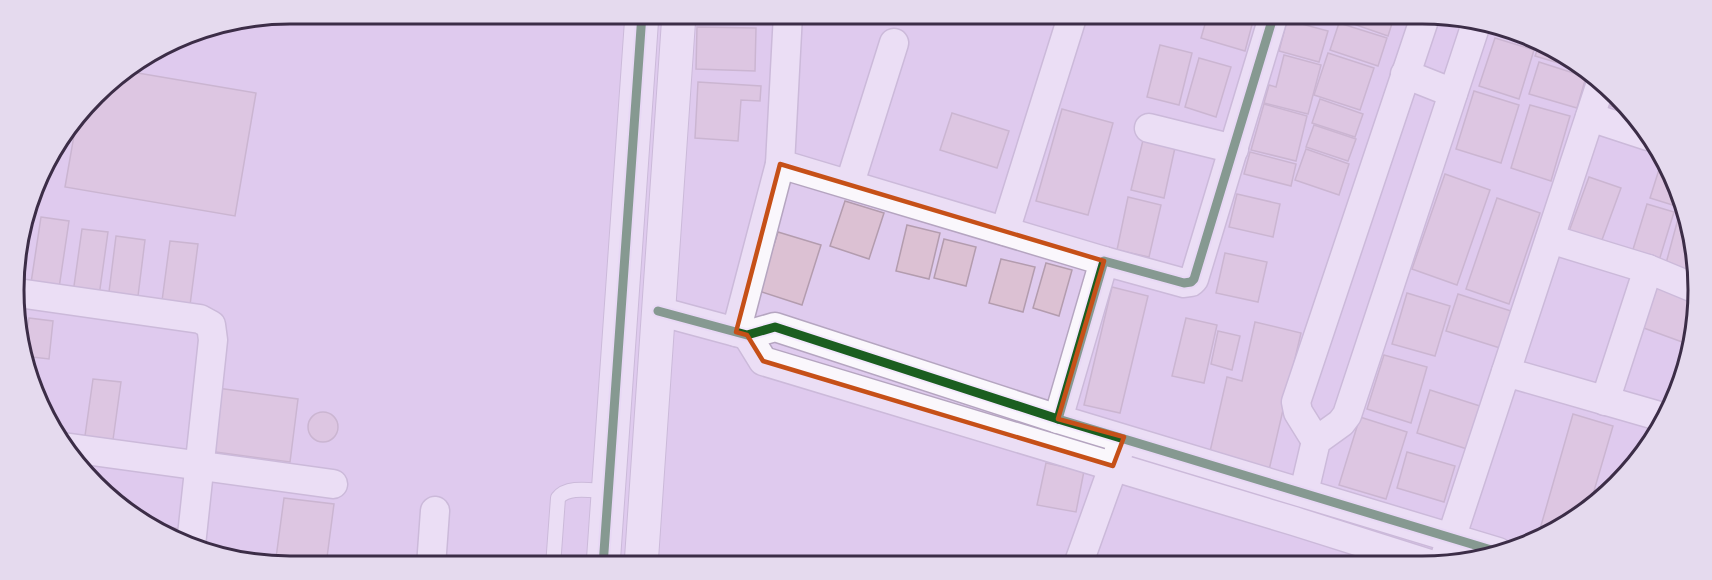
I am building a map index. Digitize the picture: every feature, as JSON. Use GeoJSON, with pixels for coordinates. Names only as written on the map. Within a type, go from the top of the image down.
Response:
{"type":"FeatureCollection","features":[{"type":"Feature","properties":{"kind":"street"},"geometry":{"type":"LineString","coordinates":[[604,556],[641,24]]}},
{"type":"Feature","properties":{"kind":"street"},"geometry":{"type":"LineString","coordinates":[[642,556],[678,24]]}},
{"type":"Feature","properties":{"kind":"street"},"geometry":{"type":"LineString","coordinates":[[741,334],[780,164],[787,24]]}},
{"type":"Feature","properties":{"kind":"street"},"geometry":{"type":"LineString","coordinates":[[1005,231],[1070,24]]}},
{"type":"Feature","properties":{"kind":"street"},"geometry":{"type":"LineString","coordinates":[[780,164],[850,183],[1104,261],[1184,283],[1191,282],[1196,274],[1271,24]]}},
{"type":"Feature","properties":{"kind":"street"},"geometry":{"type":"LineString","coordinates":[[1316,441],[1298,411],[1296,402],[1422,24]]}},
{"type":"Feature","properties":{"kind":"street"},"geometry":{"type":"LineString","coordinates":[[1304,492],[1316,441],[1341,423],[1347,415],[1474,29]]}},
{"type":"Feature","properties":{"kind":"street"},"geometry":{"type":"LineString","coordinates":[[850,183],[894,43]]}},
{"type":"Feature","properties":{"kind":"street"},"geometry":{"type":"LineString","coordinates":[[1405,74],[1453,93]]}},
{"type":"Feature","properties":{"kind":"street"},"geometry":{"type":"LineString","coordinates":[[1447,551],[1598,91]]}},
{"type":"Feature","properties":{"kind":"street"},"geometry":{"type":"LineString","coordinates":[[1590,117],[1636,132]]}},
{"type":"Feature","properties":{"kind":"street"},"geometry":{"type":"LineString","coordinates":[[1149,128],[1234,149]]}},
{"type":"Feature","properties":{"kind":"street"},"geometry":{"type":"LineString","coordinates":[[1550,239],[1648,269],[1688,285]]}},
{"type":"Feature","properties":{"kind":"street"},"geometry":{"type":"LineString","coordinates":[[1058,419],[1104,261]]}},
{"type":"Feature","properties":{"kind":"street"},"geometry":{"type":"LineString","coordinates":[[1605,401],[1648,269]]}},
{"type":"Feature","properties":{"kind":"street"},"geometry":{"type":"LineString","coordinates":[[24,294],[207,321],[211,325],[213,332],[192,537]]}},
{"type":"Feature","properties":{"kind":"street"},"geometry":{"type":"LineString","coordinates":[[658,311],[741,334],[775,327],[1058,419],[1304,492],[1447,551],[1471,551]]}},
{"type":"Feature","properties":{"kind":"street"},"geometry":{"type":"LineString","coordinates":[[741,334],[763,361],[1404,556]]}},
{"type":"Feature","properties":{"kind":"street"},"geometry":{"type":"LineString","coordinates":[[1506,372],[1657,415]]}},
{"type":"Feature","properties":{"kind":"street"},"geometry":{"type":"LineString","coordinates":[[1081,556],[1124,437]]}},
{"type":"Feature","properties":{"kind":"street"},"geometry":{"type":"LineString","coordinates":[[77,449],[333,484]]}},
{"type":"Feature","properties":{"kind":"street"},"geometry":{"type":"LineString","coordinates":[[432,556],[435,511]]}},
{"type":"Feature","properties":{"kind":"lane"},"geometry":{"type":"LineString","coordinates":[[553,556],[558,498],[562,493],[608,491]]}},
{"type":"Feature","properties":{"kind":"highlighted area"},"geometry":{"type":"Polygon","coordinates":[[[780,164],[1104,261],[1058,419],[1124,437],[1113,466],[763,361],[747,335],[736,332],[780,164]]]}},
{"type":"Feature","properties":{"kind":"building"},"geometry":{"type":"Polygon","coordinates":[[[1205,24],[1252,24],[1245,51],[1201,38],[1205,24]]]}},
{"type":"Feature","properties":{"kind":"building"},"geometry":{"type":"Polygon","coordinates":[[[1286,24],[1302,24],[1328,31],[1319,62],[1279,51],[1286,24]]]}},
{"type":"Feature","properties":{"kind":"building"},"geometry":{"type":"Polygon","coordinates":[[[1339,24],[1387,38],[1378,66],[1330,50],[1339,24]]]}},
{"type":"Feature","properties":{"kind":"building"},"geometry":{"type":"Polygon","coordinates":[[[1354,24],[1392,24],[1388,36],[1354,24]]]}},
{"type":"Feature","properties":{"kind":"building"},"geometry":{"type":"Polygon","coordinates":[[[697,27],[756,28],[755,71],[696,69],[697,27]]]}},
{"type":"Feature","properties":{"kind":"building"},"geometry":{"type":"Polygon","coordinates":[[[1495,38],[1534,50],[1519,99],[1479,86],[1495,38]]]}},
{"type":"Feature","properties":{"kind":"building"},"geometry":{"type":"Polygon","coordinates":[[[1160,45],[1192,53],[1179,105],[1147,97],[1160,45]]]}},
{"type":"Feature","properties":{"kind":"building"},"geometry":{"type":"Polygon","coordinates":[[[1537,50],[1561,64],[1535,56],[1537,50]]]}},
{"type":"Feature","properties":{"kind":"building"},"geometry":{"type":"Polygon","coordinates":[[[1328,53],[1374,68],[1360,110],[1314,95],[1328,53]]]}},
{"type":"Feature","properties":{"kind":"building"},"geometry":{"type":"Polygon","coordinates":[[[1284,55],[1321,65],[1308,114],[1264,103],[1269,85],[1276,87],[1284,55]]]}},
{"type":"Feature","properties":{"kind":"building"},"geometry":{"type":"Polygon","coordinates":[[[1199,58],[1231,67],[1216,117],[1185,107],[1199,58]]]}},
{"type":"Feature","properties":{"kind":"building"},"geometry":{"type":"Polygon","coordinates":[[[1539,62],[1577,74],[1585,80],[1577,108],[1529,94],[1539,62]]]}},
{"type":"Feature","properties":{"kind":"building"},"geometry":{"type":"Polygon","coordinates":[[[137,73],[256,93],[235,216],[65,187],[74,135],[102,102],[137,73]]]}},
{"type":"Feature","properties":{"kind":"building"},"geometry":{"type":"Polygon","coordinates":[[[698,82],[761,86],[760,101],[741,100],[738,141],[695,138],[698,82]]]}},
{"type":"Feature","properties":{"kind":"building"},"geometry":{"type":"Polygon","coordinates":[[[1474,91],[1519,105],[1501,163],[1456,149],[1474,91]]]}},
{"type":"Feature","properties":{"kind":"building"},"geometry":{"type":"Polygon","coordinates":[[[1320,99],[1363,114],[1355,137],[1312,123],[1320,99]]]}},
{"type":"Feature","properties":{"kind":"building"},"geometry":{"type":"Polygon","coordinates":[[[1264,104],[1307,116],[1296,161],[1251,150],[1264,104]]]}},
{"type":"Feature","properties":{"kind":"building"},"geometry":{"type":"Polygon","coordinates":[[[1530,105],[1570,116],[1551,181],[1511,168],[1530,105]]]}},
{"type":"Feature","properties":{"kind":"building"},"geometry":{"type":"Polygon","coordinates":[[[1062,109],[1113,123],[1088,215],[1036,201],[1062,109]]]}},
{"type":"Feature","properties":{"kind":"building"},"geometry":{"type":"Polygon","coordinates":[[[952,113],[1009,131],[997,168],[940,150],[952,113]]]}},
{"type":"Feature","properties":{"kind":"building"},"geometry":{"type":"Polygon","coordinates":[[[1314,125],[1356,139],[1348,161],[1306,147],[1314,125]]]}},
{"type":"Feature","properties":{"kind":"building"},"geometry":{"type":"Polygon","coordinates":[[[1144,136],[1176,143],[1164,198],[1131,190],[1144,136]]]}},
{"type":"Feature","properties":{"kind":"building"},"geometry":{"type":"Polygon","coordinates":[[[1306,149],[1349,164],[1339,195],[1295,180],[1306,149]]]}},
{"type":"Feature","properties":{"kind":"building"},"geometry":{"type":"Polygon","coordinates":[[[1250,152],[1296,164],[1291,186],[1244,174],[1250,152]]]}},
{"type":"Feature","properties":{"kind":"building"},"geometry":{"type":"Polygon","coordinates":[[[1659,169],[1674,206],[1650,198],[1659,169]]]}},
{"type":"Feature","properties":{"kind":"building"},"geometry":{"type":"Polygon","coordinates":[[[1445,174],[1490,190],[1457,285],[1412,269],[1445,174]]]}},
{"type":"Feature","properties":{"kind":"building"},"geometry":{"type":"Polygon","coordinates":[[[1589,177],[1621,188],[1599,248],[1567,237],[1589,177]]]}},
{"type":"Feature","properties":{"kind":"building"},"geometry":{"type":"Polygon","coordinates":[[[1237,194],[1280,204],[1273,237],[1229,227],[1237,194]]]}},
{"type":"Feature","properties":{"kind":"building"},"geometry":{"type":"Polygon","coordinates":[[[1128,197],[1161,205],[1149,257],[1117,250],[1128,197]]]}},
{"type":"Feature","properties":{"kind":"building"},"geometry":{"type":"Polygon","coordinates":[[[1497,198],[1540,213],[1509,304],[1466,289],[1497,198]]]}},
{"type":"Feature","properties":{"kind":"building"},"geometry":{"type":"Polygon","coordinates":[[[845,201],[884,213],[869,259],[830,246],[845,201]]]}},
{"type":"Feature","properties":{"kind":"building"},"geometry":{"type":"Polygon","coordinates":[[[1647,204],[1674,212],[1658,264],[1631,256],[1647,204]]]}},
{"type":"Feature","properties":{"kind":"building"},"geometry":{"type":"Polygon","coordinates":[[[41,217],[69,221],[59,288],[31,283],[41,217]]]}},
{"type":"Feature","properties":{"kind":"building"},"geometry":{"type":"Polygon","coordinates":[[[1678,219],[1686,255],[1687,273],[1665,267],[1678,219]]]}},
{"type":"Feature","properties":{"kind":"building"},"geometry":{"type":"Polygon","coordinates":[[[907,225],[940,233],[929,279],[896,271],[907,225]]]}},
{"type":"Feature","properties":{"kind":"building"},"geometry":{"type":"Polygon","coordinates":[[[82,229],[108,232],[99,296],[73,293],[82,229]]]}},
{"type":"Feature","properties":{"kind":"building"},"geometry":{"type":"Polygon","coordinates":[[[778,232],[821,245],[802,305],[759,291],[778,232]]]}},
{"type":"Feature","properties":{"kind":"building"},"geometry":{"type":"Polygon","coordinates":[[[116,236],[145,240],[137,304],[108,300],[116,236]]]}},
{"type":"Feature","properties":{"kind":"building"},"geometry":{"type":"Polygon","coordinates":[[[944,239],[976,247],[966,286],[934,278],[944,239]]]}},
{"type":"Feature","properties":{"kind":"building"},"geometry":{"type":"Polygon","coordinates":[[[170,241],[198,244],[190,305],[162,301],[170,241]]]}},
{"type":"Feature","properties":{"kind":"building"},"geometry":{"type":"Polygon","coordinates":[[[1225,253],[1267,262],[1258,302],[1216,293],[1225,253]]]}},
{"type":"Feature","properties":{"kind":"building"},"geometry":{"type":"Polygon","coordinates":[[[1001,259],[1035,267],[1023,312],[989,303],[1001,259]]]}},
{"type":"Feature","properties":{"kind":"building"},"geometry":{"type":"Polygon","coordinates":[[[1046,263],[1072,270],[1059,316],[1033,308],[1046,263]]]}},
{"type":"Feature","properties":{"kind":"building"},"geometry":{"type":"Polygon","coordinates":[[[1656,283],[1688,294],[1683,342],[1641,327],[1656,283]]]}},
{"type":"Feature","properties":{"kind":"building"},"geometry":{"type":"Polygon","coordinates":[[[1112,287],[1148,296],[1120,413],[1084,405],[1112,287]]]}},
{"type":"Feature","properties":{"kind":"building"},"geometry":{"type":"Polygon","coordinates":[[[1407,293],[1450,306],[1435,356],[1392,344],[1407,293]]]}},
{"type":"Feature","properties":{"kind":"building"},"geometry":{"type":"Polygon","coordinates":[[[1458,294],[1511,311],[1500,348],[1446,331],[1458,294]]]}},
{"type":"Feature","properties":{"kind":"building"},"geometry":{"type":"Polygon","coordinates":[[[29,318],[53,321],[49,359],[33,357],[27,332],[29,318]]]}},
{"type":"Feature","properties":{"kind":"building"},"geometry":{"type":"Polygon","coordinates":[[[1186,318],[1217,325],[1204,383],[1172,376],[1186,318]]]}},
{"type":"Feature","properties":{"kind":"building"},"geometry":{"type":"Polygon","coordinates":[[[1255,322],[1301,333],[1269,470],[1209,456],[1227,377],[1242,381],[1255,322]]]}},
{"type":"Feature","properties":{"kind":"building"},"geometry":{"type":"Polygon","coordinates":[[[1218,331],[1240,336],[1232,370],[1211,364],[1218,331]]]}},
{"type":"Feature","properties":{"kind":"building"},"geometry":{"type":"Polygon","coordinates":[[[1384,355],[1427,367],[1411,423],[1367,409],[1384,355]]]}},
{"type":"Feature","properties":{"kind":"building"},"geometry":{"type":"Polygon","coordinates":[[[93,379],[121,382],[112,447],[84,443],[93,379]]]}},
{"type":"Feature","properties":{"kind":"building"},"geometry":{"type":"Polygon","coordinates":[[[217,388],[298,399],[290,462],[208,451],[217,388]]]}},
{"type":"Feature","properties":{"kind":"building"},"geometry":{"type":"Polygon","coordinates":[[[1430,390],[1480,406],[1467,449],[1417,433],[1430,390]]]}},
{"type":"Feature","properties":{"kind":"building"},"geometry":{"type":"Polygon","coordinates":[[[323,412],[334,416],[338,427],[334,438],[323,442],[312,438],[308,427],[312,416],[323,412]]]}},
{"type":"Feature","properties":{"kind":"building"},"geometry":{"type":"Polygon","coordinates":[[[1573,414],[1613,426],[1593,493],[1570,511],[1540,529],[1573,414]]]}},
{"type":"Feature","properties":{"kind":"building"},"geometry":{"type":"Polygon","coordinates":[[[1360,417],[1407,432],[1386,499],[1339,485],[1360,417]]]}},
{"type":"Feature","properties":{"kind":"building"},"geometry":{"type":"Polygon","coordinates":[[[1407,452],[1455,466],[1444,502],[1397,488],[1407,452]]]}},
{"type":"Feature","properties":{"kind":"building"},"geometry":{"type":"Polygon","coordinates":[[[1046,463],[1084,471],[1076,512],[1037,505],[1046,463]]]}},
{"type":"Feature","properties":{"kind":"building"},"geometry":{"type":"Polygon","coordinates":[[[284,498],[334,504],[327,556],[276,555],[284,498]]]}},
{"type":"Feature","properties":{"kind":"cycle path"},"geometry":{"type":"LineString","coordinates":[[604,556],[641,24]]}},
{"type":"Feature","properties":{"kind":"cycle path"},"geometry":{"type":"LineString","coordinates":[[1058,419],[1104,261],[1184,283],[1194,279],[1271,24]]}},
{"type":"Feature","properties":{"kind":"cycle path"},"geometry":{"type":"LineString","coordinates":[[658,311],[747,335],[775,327],[1058,419],[1486,548]]}}]}
